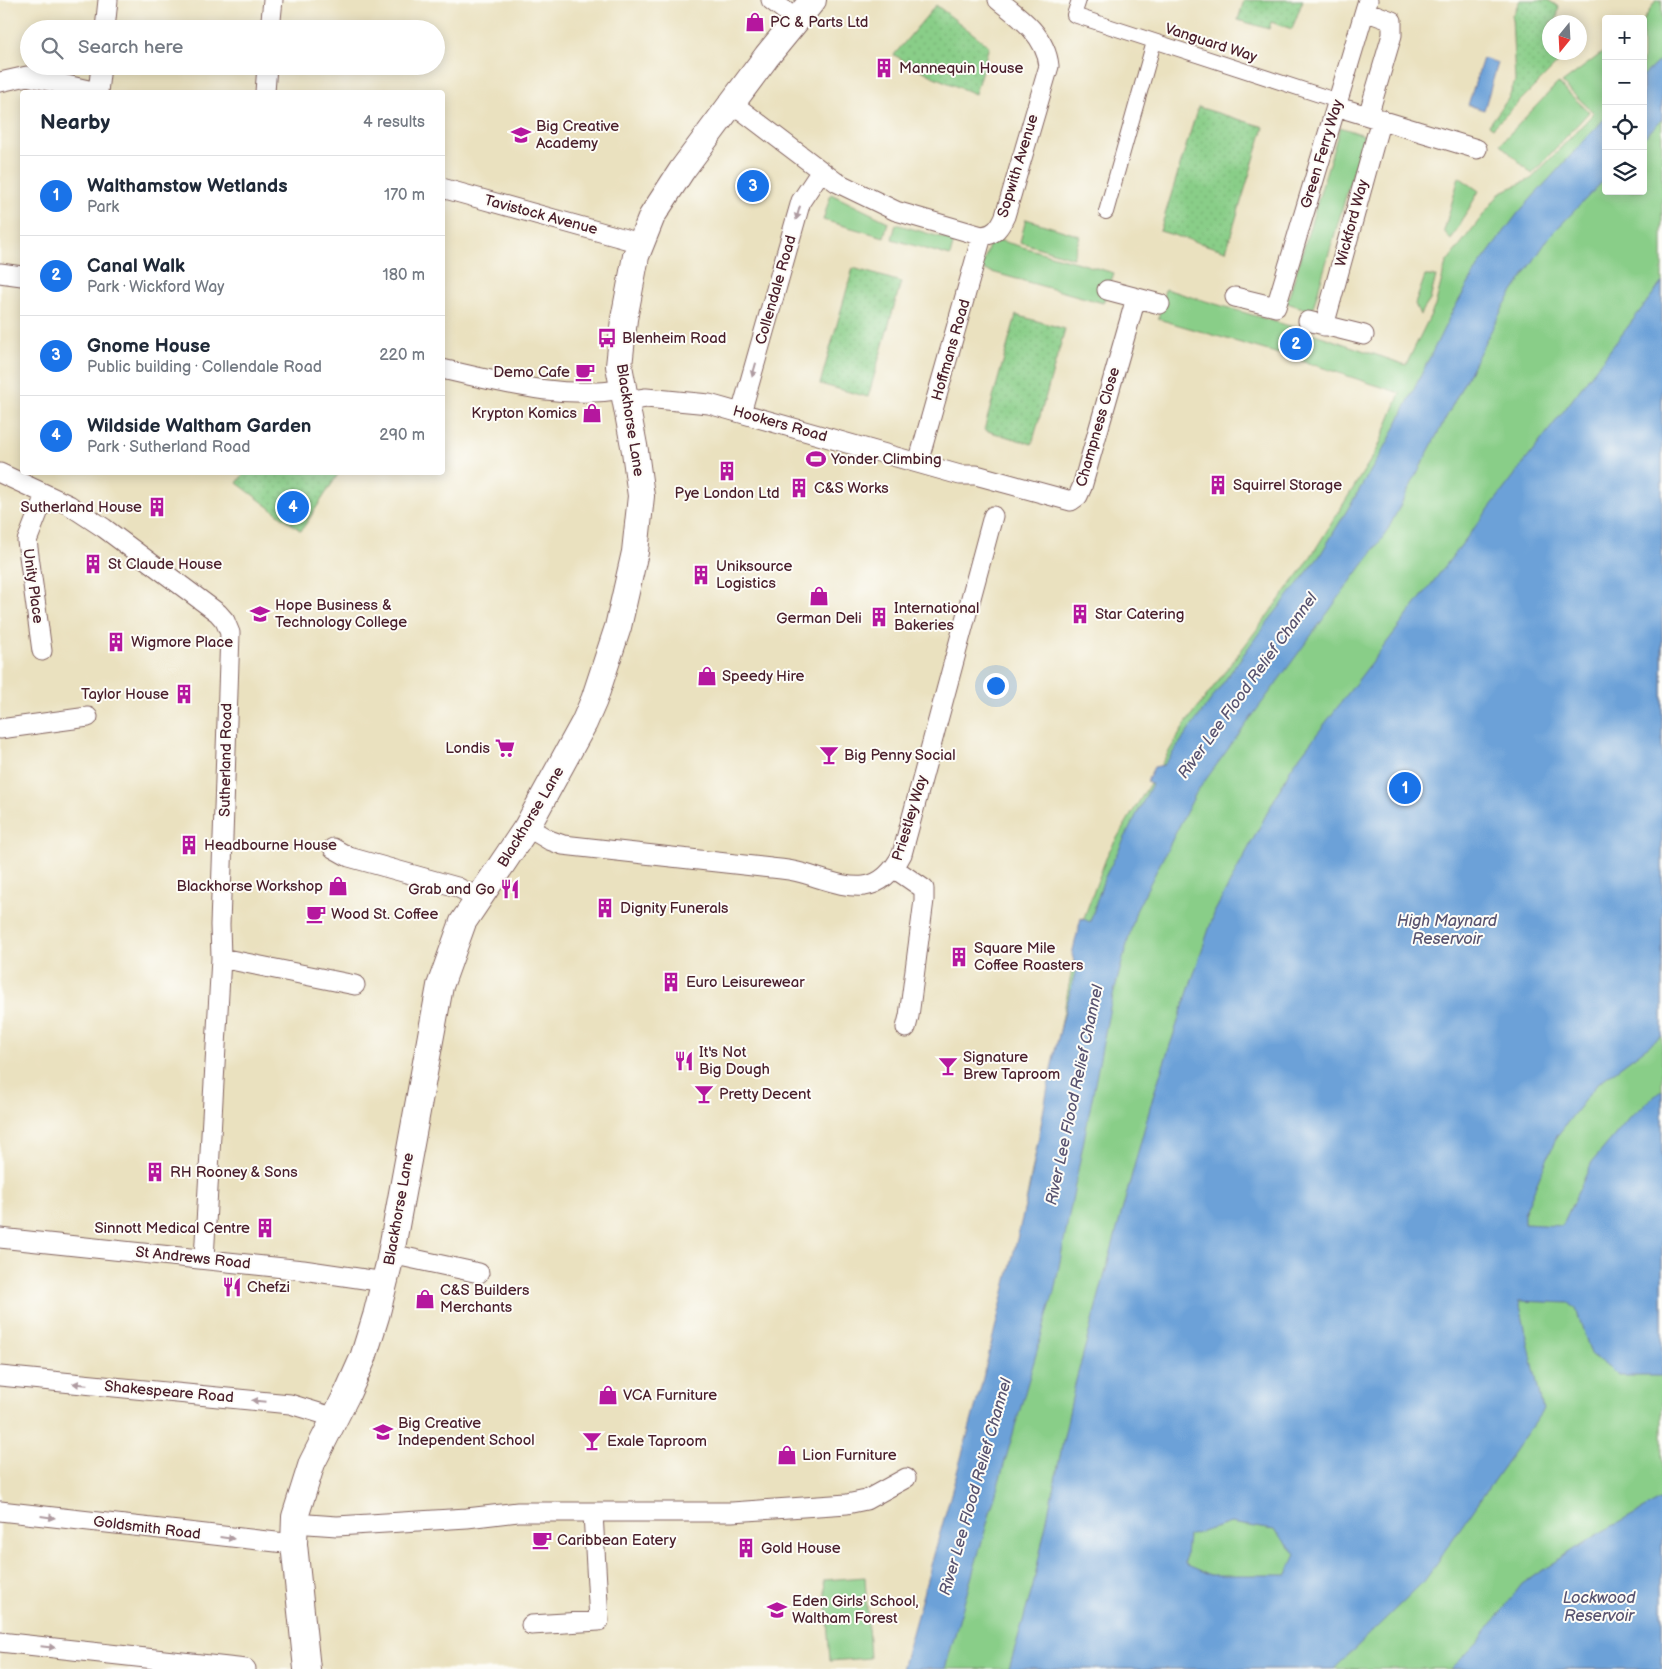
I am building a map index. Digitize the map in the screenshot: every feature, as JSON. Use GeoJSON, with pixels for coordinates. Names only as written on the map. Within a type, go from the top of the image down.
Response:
{"type":"FeatureCollection","features":[{"type":"Feature","properties":{"kind":"main road","name":"Blackhorse Lane"},"geometry":{"type":"LineString","coordinates":[[307,1669],[294,1534],[300,1497],[310,1469],[336,1418],[362,1358],[385,1282],[429,1035],[440,986],[460,929],[527,827],[584,723],[597,692],[618,627],[635,552],[641,496],[619,366],[624,319],[640,243],[652,216],[682,170],[805,10]]}},
{"type":"Feature","properties":{"kind":"street"},"geometry":{"type":"LineString","coordinates":[[106,20],[108,0]]}},
{"type":"Feature","properties":{"kind":"street"},"geometry":{"type":"LineString","coordinates":[[271,20],[273,0]]}},
{"type":"Feature","properties":{"kind":"street"},"geometry":{"type":"LineString","coordinates":[[771,0],[805,10]]}},
{"type":"Feature","properties":{"kind":"street","name":"Sopwith Avenue"},"geometry":{"type":"LineString","coordinates":[[982,236],[994,232],[1005,216],[1049,66],[1048,54],[1041,39],[1014,12],[998,0]]}},
{"type":"Feature","properties":{"kind":"street","name":"Vanguard Way"},"geometry":{"type":"LineString","coordinates":[[1080,0],[1074,15],[1343,105]]}},
{"type":"Feature","properties":{"kind":"street","name":"Wickford Way"},"geometry":{"type":"LineString","coordinates":[[1364,335],[1316,323],[1374,118],[1392,35],[1392,21],[1366,5]]}},
{"type":"Feature","properties":{"kind":"street","name":"Green Ferry Way"},"geometry":{"type":"LineString","coordinates":[[1235,297],[1276,307],[1343,105],[1366,5]]}},
{"type":"Feature","properties":{"kind":"street"},"geometry":{"type":"LineString","coordinates":[[1106,212],[1154,42]]}},
{"type":"Feature","properties":{"kind":"street"},"geometry":{"type":"LineString","coordinates":[[98,90],[100,75]]}},
{"type":"Feature","properties":{"kind":"street"},"geometry":{"type":"LineString","coordinates":[[265,90],[266,75]]}},
{"type":"Feature","properties":{"kind":"street"},"geometry":{"type":"LineString","coordinates":[[0,82],[27,76],[89,90]]}},
{"type":"Feature","properties":{"kind":"street"},"geometry":{"type":"LineString","coordinates":[[732,103],[836,182],[896,210],[982,236]]}},
{"type":"Feature","properties":{"kind":"street"},"geometry":{"type":"LineString","coordinates":[[1343,105],[1374,118],[1477,149]]}},
{"type":"Feature","properties":{"kind":"street","name":"Collendale Road"},"geometry":{"type":"LineString","coordinates":[[742,413],[801,201],[822,171]]}},
{"type":"Feature","properties":{"kind":"street","name":"Tavistock Avenue"},"geometry":{"type":"LineString","coordinates":[[445,189],[640,243]]}},
{"type":"Feature","properties":{"kind":"street","name":"Hoffmans Road"},"geometry":{"type":"LineString","coordinates":[[918,462],[982,236]]}},
{"type":"Feature","properties":{"kind":"street"},"geometry":{"type":"LineString","coordinates":[[0,273],[20,276]]}},
{"type":"Feature","properties":{"kind":"street"},"geometry":{"type":"LineString","coordinates":[[1107,290],[1160,304]]}},
{"type":"Feature","properties":{"kind":"street","name":"Champness Close"},"geometry":{"type":"LineString","coordinates":[[960,475],[976,475],[1071,501],[1078,496],[1136,298]]}},
{"type":"Feature","properties":{"kind":"street"},"geometry":{"type":"LineString","coordinates":[[445,370],[527,388],[573,393],[625,395]]}},
{"type":"Feature","properties":{"kind":"street","name":"Hookers Road"},"geometry":{"type":"LineString","coordinates":[[625,395],[699,403],[742,413],[960,475]]}},
{"type":"Feature","properties":{"kind":"street","name":"Sutherland Road"},"geometry":{"type":"LineString","coordinates":[[0,473],[69,506],[104,528],[218,613],[225,621],[230,633],[220,925],[221,958],[204,1259]]}},
{"type":"Feature","properties":{"kind":"street","name":"Unity Place"},"geometry":{"type":"LineString","coordinates":[[42,651],[27,541],[45,494]]}},
{"type":"Feature","properties":{"kind":"street","name":"Priestley Way"},"geometry":{"type":"LineString","coordinates":[[527,827],[549,840],[563,845],[799,872],[847,886],[862,887],[886,878],[895,868],[902,854],[994,516]]}},
{"type":"Feature","properties":{"kind":"street"},"geometry":{"type":"LineString","coordinates":[[0,730],[88,717]]}},
{"type":"Feature","properties":{"kind":"street"},"geometry":{"type":"LineString","coordinates":[[333,848],[349,857],[457,887],[480,899]]}},
{"type":"Feature","properties":{"kind":"street"},"geometry":{"type":"LineString","coordinates":[[895,868],[924,889],[906,1028]]}},
{"type":"Feature","properties":{"kind":"street"},"geometry":{"type":"LineString","coordinates":[[221,958],[355,985]]}},
{"type":"Feature","properties":{"kind":"street","name":"St Andrews Road"},"geometry":{"type":"LineString","coordinates":[[0,1238],[303,1270],[385,1282]]}},
{"type":"Feature","properties":{"kind":"street"},"geometry":{"type":"LineString","coordinates":[[391,1254],[479,1273]]}},
{"type":"Feature","properties":{"kind":"street","name":"Shakespeare Road"},"geometry":{"type":"LineString","coordinates":[[0,1376],[290,1404],[336,1418]]}},
{"type":"Feature","properties":{"kind":"street","name":"Goldsmith Road"},"geometry":{"type":"LineString","coordinates":[[0,1511],[294,1534],[338,1526],[518,1512],[732,1512],[848,1504],[866,1500],[906,1478]]}},
{"type":"Feature","properties":{"kind":"street"},"geometry":{"type":"LineString","coordinates":[[531,1625],[599,1621],[593,1513]]}},
{"type":"Feature","properties":{"kind":"street"},"geometry":{"type":"LineString","coordinates":[[0,1642],[246,1669]]}},
{"type":"Feature","properties":{"kind":"green space"},"geometry":{"type":"Polygon","coordinates":[[[1244,0],[1303,0],[1292,29],[1271,22],[1269,29],[1238,20],[1244,0]]]}},
{"type":"Feature","properties":{"kind":"green space"},"geometry":{"type":"Polygon","coordinates":[[[1520,0],[1548,0],[1559,7],[1557,15],[1542,15],[1542,60],[1561,60],[1493,128],[1489,125],[1508,99],[1515,82],[1512,16],[1520,0]]]}},
{"type":"Feature","properties":{"kind":"green space","name":"High Maynard Reservoir"},"geometry":{"type":"Polygon","coordinates":[[[1656,0],[1662,0],[1662,1669],[903,1669],[1009,1287],[1082,923],[1108,853],[1186,723],[1305,566],[1378,448],[1400,393],[1296,359],[1158,319],[1165,289],[1303,330],[1406,365],[1435,306],[1446,263],[1501,192],[1531,179],[1594,113],[1562,83],[1602,53],[1602,195],[1647,195],[1647,15],[1656,0]]]}},
{"type":"Feature","properties":{"kind":"green space"},"geometry":{"type":"Polygon","coordinates":[[[936,5],[989,46],[975,94],[934,77],[894,55],[936,5]]]}},
{"type":"Feature","properties":{"kind":"green space"},"geometry":{"type":"Polygon","coordinates":[[[1558,83],[1589,112],[1532,174],[1500,144],[1558,83]]]}},
{"type":"Feature","properties":{"kind":"green space"},"geometry":{"type":"Polygon","coordinates":[[[1198,107],[1264,127],[1226,251],[1160,231],[1198,107]]]}},
{"type":"Feature","properties":{"kind":"green space"},"geometry":{"type":"Polygon","coordinates":[[[1340,127],[1364,135],[1312,311],[1287,303],[1340,127]]]}},
{"type":"Feature","properties":{"kind":"green space"},"geometry":{"type":"Polygon","coordinates":[[[1459,177],[1479,191],[1451,240],[1444,231],[1459,177]]]}},
{"type":"Feature","properties":{"kind":"green space"},"geometry":{"type":"Polygon","coordinates":[[[831,194],[888,222],[884,237],[823,220],[831,194]]]}},
{"type":"Feature","properties":{"kind":"green space"},"geometry":{"type":"Polygon","coordinates":[[[1026,219],[1080,236],[1073,258],[1020,242],[1026,219]]]}},
{"type":"Feature","properties":{"kind":"green space"},"geometry":{"type":"Polygon","coordinates":[[[896,224],[954,241],[950,256],[892,239],[896,224]]]}},
{"type":"Feature","properties":{"kind":"green space"},"geometry":{"type":"Polygon","coordinates":[[[998,240],[1114,273],[1103,303],[981,269],[989,246],[998,240]]]}},
{"type":"Feature","properties":{"kind":"green space"},"geometry":{"type":"Polygon","coordinates":[[[853,268],[901,282],[868,397],[820,384],[853,268]]]}},
{"type":"Feature","properties":{"kind":"green space"},"geometry":{"type":"Polygon","coordinates":[[[1425,276],[1436,276],[1430,300],[1420,315],[1415,304],[1425,276]]]}},
{"type":"Feature","properties":{"kind":"green space"},"geometry":{"type":"Polygon","coordinates":[[[1016,315],[1065,329],[1032,444],[984,430],[1016,315]]]}},
{"type":"Feature","properties":{"kind":"green space"},"geometry":{"type":"Polygon","coordinates":[[[243,475],[338,475],[301,531],[237,483],[243,475]]]}},
{"type":"Feature","properties":{"kind":"green space"},"geometry":{"type":"Polygon","coordinates":[[[865,1577],[870,1658],[830,1661],[824,1580],[865,1577]]]}},
{"type":"Feature","properties":{"kind":"water"},"geometry":{"type":"Polygon","coordinates":[[[1483,58],[1498,63],[1484,110],[1468,105],[1483,58]]]}},
{"type":"Feature","properties":{"kind":"water"},"geometry":{"type":"Polygon","coordinates":[[[1662,58],[1662,119],[1647,135],[1647,105],[1647,72],[1662,58]]]}},
{"type":"Feature","properties":{"kind":"water","name":"River Lee Flood Relief Channel"},"geometry":{"type":"Polygon","coordinates":[[[1602,121],[1602,182],[1550,236],[1505,304],[1386,533],[1196,793],[1136,911],[1110,1007],[1054,1292],[945,1669],[902,1669],[980,1390],[1029,1190],[1054,1054],[1076,969],[1072,954],[1081,918],[1090,922],[1104,879],[1152,784],[1147,781],[1154,767],[1164,765],[1259,633],[1319,557],[1388,442],[1451,314],[1480,264],[1518,213],[1602,121]]]}},
{"type":"Feature","properties":{"kind":"water","name":"High Maynard Reservoir"},"geometry":{"type":"Polygon","coordinates":[[[1662,282],[1662,1036],[1597,1084],[1557,1136],[1524,1214],[1524,1224],[1562,1226],[1592,1162],[1630,1117],[1662,1090],[1662,1376],[1619,1376],[1591,1354],[1576,1309],[1569,1303],[1519,1301],[1543,1410],[1422,1583],[1334,1669],[1009,1669],[1033,1586],[1075,1384],[1154,1093],[1215,911],[1291,768],[1662,282]],[[1231,1523],[1188,1536],[1185,1564],[1211,1575],[1287,1575],[1296,1554],[1274,1530],[1231,1523]]]}},
{"type":"Feature","properties":{"kind":"water","name":"Lockwood Reservoir"},"geometry":{"type":"Polygon","coordinates":[[[1662,1499],[1662,1669],[1451,1669],[1477,1643],[1522,1584],[1596,1535],[1662,1499]]]}},
{"type":"Feature","properties":{"kind":"place","name":"PC & Parts Ltd"},"geometry":{"type":"Point","coordinates":[755,22]}},
{"type":"Feature","properties":{"kind":"place","name":"Mannequin House"},"geometry":{"type":"Point","coordinates":[884,68]}},
{"type":"Feature","properties":{"kind":"place","name":"Big Creative Academy"},"geometry":{"type":"Point","coordinates":[521,135]}},
{"type":"Feature","properties":{"kind":"place","name":"Gnome House"},"geometry":{"type":"Point","coordinates":[753,186]}},
{"type":"Feature","properties":{"kind":"place","name":"Blenheim Road"},"geometry":{"type":"Point","coordinates":[607,338]}},
{"type":"Feature","properties":{"kind":"place","name":"Canal Walk"},"geometry":{"type":"Point","coordinates":[1296,344]}},
{"type":"Feature","properties":{"kind":"place","name":"Demo Cafe"},"geometry":{"type":"Point","coordinates":[585,372]}},
{"type":"Feature","properties":{"kind":"place","name":"Krypton Komics"},"geometry":{"type":"Point","coordinates":[592,413]}},
{"type":"Feature","properties":{"kind":"place","name":"Yonder Climbing"},"geometry":{"type":"Point","coordinates":[816,459]}},
{"type":"Feature","properties":{"kind":"place","name":"Pye London Ltd"},"geometry":{"type":"Point","coordinates":[727,471]}},
{"type":"Feature","properties":{"kind":"place","name":"Squirrel Storage"},"geometry":{"type":"Point","coordinates":[1218,485]}},
{"type":"Feature","properties":{"kind":"place","name":"C&S Works"},"geometry":{"type":"Point","coordinates":[799,488]}},
{"type":"Feature","properties":{"kind":"place","name":"Sutherland House"},"geometry":{"type":"Point","coordinates":[157,507]}},
{"type":"Feature","properties":{"kind":"place","name":"Wildside Waltham Garden"},"geometry":{"type":"Point","coordinates":[293,507]}},
{"type":"Feature","properties":{"kind":"place","name":"St Claude House"},"geometry":{"type":"Point","coordinates":[93,564]}},
{"type":"Feature","properties":{"kind":"place","name":"Uniksource Logistics"},"geometry":{"type":"Point","coordinates":[701,575]}},
{"type":"Feature","properties":{"kind":"place","name":"German Deli"},"geometry":{"type":"Point","coordinates":[819,596]}},
{"type":"Feature","properties":{"kind":"place","name":"Hope Business & Technology College"},"geometry":{"type":"Point","coordinates":[260,614]}},
{"type":"Feature","properties":{"kind":"place","name":"Star Catering"},"geometry":{"type":"Point","coordinates":[1080,614]}},
{"type":"Feature","properties":{"kind":"place","name":"International Bakeries"},"geometry":{"type":"Point","coordinates":[879,617]}},
{"type":"Feature","properties":{"kind":"place","name":"Wigmore Place"},"geometry":{"type":"Point","coordinates":[116,642]}},
{"type":"Feature","properties":{"kind":"place","name":"Speedy Hire"},"geometry":{"type":"Point","coordinates":[707,676]}},
{"type":"Feature","properties":{"kind":"place","name":"Taylor House"},"geometry":{"type":"Point","coordinates":[184,694]}},
{"type":"Feature","properties":{"kind":"place","name":"Londis"},"geometry":{"type":"Point","coordinates":[505,748]}},
{"type":"Feature","properties":{"kind":"place","name":"Big Penny Social"},"geometry":{"type":"Point","coordinates":[829,755]}},
{"type":"Feature","properties":{"kind":"place","name":"Walthamstow Wetlands"},"geometry":{"type":"Point","coordinates":[1405,788]}},
{"type":"Feature","properties":{"kind":"place","name":"Headbourne House"},"geometry":{"type":"Point","coordinates":[189,845]}},
{"type":"Feature","properties":{"kind":"place","name":"Blackhorse Workshop"},"geometry":{"type":"Point","coordinates":[338,886]}},
{"type":"Feature","properties":{"kind":"place","name":"Grab and Go"},"geometry":{"type":"Point","coordinates":[510,889]}},
{"type":"Feature","properties":{"kind":"place","name":"Dignity Funerals"},"geometry":{"type":"Point","coordinates":[605,908]}},
{"type":"Feature","properties":{"kind":"place","name":"Wood St. Coffee"},"geometry":{"type":"Point","coordinates":[316,914]}},
{"type":"Feature","properties":{"kind":"place","name":"Square Mile Coffee Roasters"},"geometry":{"type":"Point","coordinates":[959,957]}},
{"type":"Feature","properties":{"kind":"place","name":"Euro Leisurewear"},"geometry":{"type":"Point","coordinates":[671,982]}},
{"type":"Feature","properties":{"kind":"place","name":"It's Not Big Dough"},"geometry":{"type":"Point","coordinates":[684,1061]}},
{"type":"Feature","properties":{"kind":"place","name":"Signature Brew Taproom"},"geometry":{"type":"Point","coordinates":[948,1066]}},
{"type":"Feature","properties":{"kind":"place","name":"Pretty Decent"},"geometry":{"type":"Point","coordinates":[704,1094]}},
{"type":"Feature","properties":{"kind":"place","name":"RH Rooney & Sons"},"geometry":{"type":"Point","coordinates":[155,1172]}},
{"type":"Feature","properties":{"kind":"place","name":"Sinnott Medical Centre"},"geometry":{"type":"Point","coordinates":[265,1228]}},
{"type":"Feature","properties":{"kind":"place","name":"Chefzi"},"geometry":{"type":"Point","coordinates":[232,1287]}},
{"type":"Feature","properties":{"kind":"place","name":"C&S Builders Merchants"},"geometry":{"type":"Point","coordinates":[425,1299]}},
{"type":"Feature","properties":{"kind":"place","name":"VCA Furniture"},"geometry":{"type":"Point","coordinates":[608,1395]}},
{"type":"Feature","properties":{"kind":"place","name":"Big Creative Independent School"},"geometry":{"type":"Point","coordinates":[383,1432]}},
{"type":"Feature","properties":{"kind":"place","name":"Exale Taproom"},"geometry":{"type":"Point","coordinates":[592,1441]}},
{"type":"Feature","properties":{"kind":"place","name":"Lion Furniture"},"geometry":{"type":"Point","coordinates":[787,1455]}},
{"type":"Feature","properties":{"kind":"place","name":"Caribbean Eatery"},"geometry":{"type":"Point","coordinates":[542,1540]}},
{"type":"Feature","properties":{"kind":"place","name":"Gold House"},"geometry":{"type":"Point","coordinates":[746,1548]}},
{"type":"Feature","properties":{"kind":"place","name":"Eden Girls' School, Waltham Forest"},"geometry":{"type":"Point","coordinates":[777,1610]}}]}
